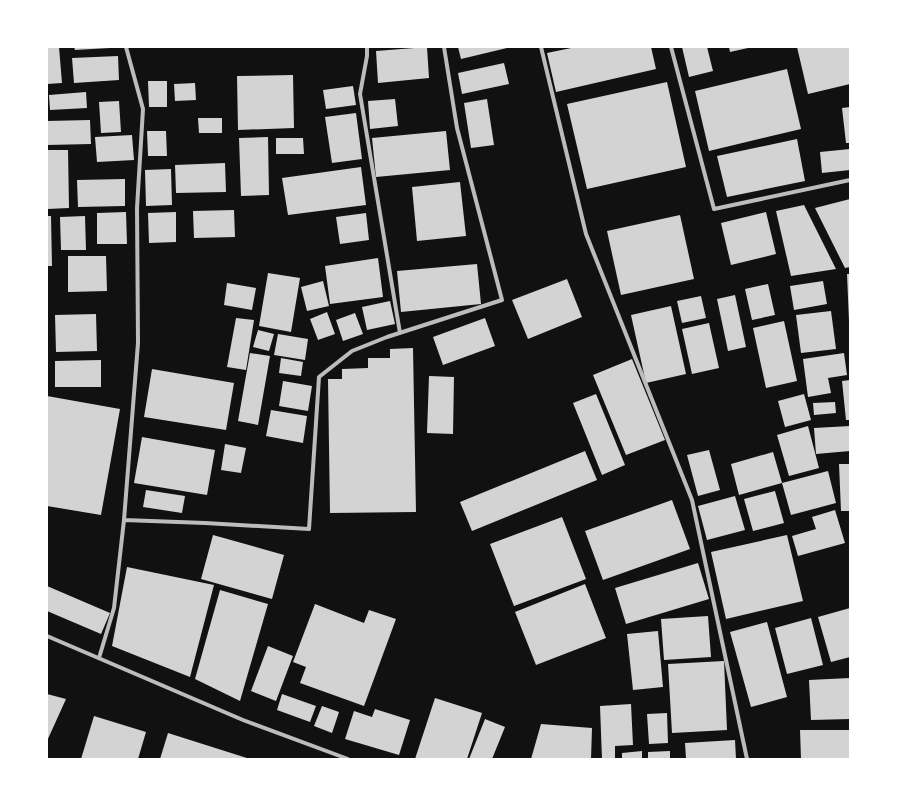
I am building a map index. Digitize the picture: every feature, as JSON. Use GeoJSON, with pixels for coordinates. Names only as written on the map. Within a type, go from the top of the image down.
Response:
{"type":"FeatureCollection","features":[{"type":"Feature","properties":{"kind":"street"},"geometry":{"type":"LineString","coordinates":[[99,658],[114,608],[124,520],[138,343],[137,208],[143,109],[126,47]]}},
{"type":"Feature","properties":{"kind":"street"},"geometry":{"type":"LineString","coordinates":[[367,47],[368,56],[360,94],[400,333]]}},
{"type":"Feature","properties":{"kind":"street"},"geometry":{"type":"LineString","coordinates":[[124,520],[309,529],[319,377],[352,351],[400,333],[502,300],[457,128],[444,47]]}},
{"type":"Feature","properties":{"kind":"street"},"geometry":{"type":"LineString","coordinates":[[541,47],[586,234],[692,500],[747,759]]}},
{"type":"Feature","properties":{"kind":"street"},"geometry":{"type":"LineString","coordinates":[[671,47],[714,209],[850,180]]}},
{"type":"Feature","properties":{"kind":"street"},"geometry":{"type":"LineString","coordinates":[[47,636],[243,720],[348,759]]}},
{"type":"Feature","properties":{"kind":"building"},"geometry":{"type":"Polygon","coordinates":[[[59,47],[62,83],[47,84],[47,48],[59,47]]]}},
{"type":"Feature","properties":{"kind":"building"},"geometry":{"type":"Polygon","coordinates":[[[74,47],[110,47],[110,48],[75,50],[74,47]]]}},
{"type":"Feature","properties":{"kind":"building"},"geometry":{"type":"Polygon","coordinates":[[[427,47],[429,78],[378,83],[376,51],[427,47]]]}},
{"type":"Feature","properties":{"kind":"building"},"geometry":{"type":"Polygon","coordinates":[[[458,47],[507,47],[507,48],[461,59],[458,47]]]}},
{"type":"Feature","properties":{"kind":"building"},"geometry":{"type":"Polygon","coordinates":[[[576,47],[651,47],[656,69],[556,92],[547,53],[576,47]]]}},
{"type":"Feature","properties":{"kind":"building"},"geometry":{"type":"Polygon","coordinates":[[[682,47],[707,47],[713,71],[689,77],[682,47]]]}},
{"type":"Feature","properties":{"kind":"building"},"geometry":{"type":"Polygon","coordinates":[[[729,47],[748,47],[748,48],[730,52],[729,47]]]}},
{"type":"Feature","properties":{"kind":"building"},"geometry":{"type":"Polygon","coordinates":[[[797,47],[850,47],[850,84],[808,94],[797,47]]]}},
{"type":"Feature","properties":{"kind":"building"},"geometry":{"type":"Polygon","coordinates":[[[118,56],[119,80],[74,83],[72,58],[118,56]]]}},
{"type":"Feature","properties":{"kind":"building"},"geometry":{"type":"Polygon","coordinates":[[[504,63],[509,84],[462,94],[458,73],[504,63]]]}},
{"type":"Feature","properties":{"kind":"building"},"geometry":{"type":"Polygon","coordinates":[[[787,69],[801,129],[709,151],[695,91],[787,69]]]}},
{"type":"Feature","properties":{"kind":"building"},"geometry":{"type":"Polygon","coordinates":[[[293,75],[294,128],[238,130],[237,76],[293,75]]]}},
{"type":"Feature","properties":{"kind":"building"},"geometry":{"type":"Polygon","coordinates":[[[148,81],[167,81],[167,107],[149,107],[148,81]]]}},
{"type":"Feature","properties":{"kind":"building"},"geometry":{"type":"Polygon","coordinates":[[[667,82],[686,167],[587,189],[567,104],[667,82]]]}},
{"type":"Feature","properties":{"kind":"building"},"geometry":{"type":"Polygon","coordinates":[[[195,83],[196,100],[175,101],[174,84],[195,83]]]}},
{"type":"Feature","properties":{"kind":"building"},"geometry":{"type":"Polygon","coordinates":[[[353,86],[356,105],[326,109],[323,90],[353,86]]]}},
{"type":"Feature","properties":{"kind":"building"},"geometry":{"type":"Polygon","coordinates":[[[86,92],[87,108],[50,110],[49,95],[86,92]]]}},
{"type":"Feature","properties":{"kind":"building"},"geometry":{"type":"Polygon","coordinates":[[[395,99],[398,126],[370,129],[368,101],[395,99]]]}},
{"type":"Feature","properties":{"kind":"building"},"geometry":{"type":"Polygon","coordinates":[[[487,99],[494,145],[471,148],[464,103],[487,99]]]}},
{"type":"Feature","properties":{"kind":"building"},"geometry":{"type":"Polygon","coordinates":[[[119,101],[121,132],[101,133],[99,102],[119,101]]]}},
{"type":"Feature","properties":{"kind":"building"},"geometry":{"type":"Polygon","coordinates":[[[850,107],[850,143],[846,143],[842,108],[850,107]]]}},
{"type":"Feature","properties":{"kind":"building"},"geometry":{"type":"Polygon","coordinates":[[[356,113],[362,159],[332,163],[325,117],[356,113]]]}},
{"type":"Feature","properties":{"kind":"building"},"geometry":{"type":"Polygon","coordinates":[[[198,118],[222,118],[222,133],[199,133],[198,118]]]}},
{"type":"Feature","properties":{"kind":"building"},"geometry":{"type":"Polygon","coordinates":[[[90,120],[91,144],[47,145],[47,121],[90,120]]]}},
{"type":"Feature","properties":{"kind":"building"},"geometry":{"type":"Polygon","coordinates":[[[147,131],[166,131],[167,156],[148,156],[147,131]]]}},
{"type":"Feature","properties":{"kind":"building"},"geometry":{"type":"Polygon","coordinates":[[[446,131],[450,170],[376,177],[372,138],[446,131]]]}},
{"type":"Feature","properties":{"kind":"building"},"geometry":{"type":"Polygon","coordinates":[[[132,135],[134,160],[97,162],[95,137],[132,135]]]}},
{"type":"Feature","properties":{"kind":"building"},"geometry":{"type":"Polygon","coordinates":[[[268,137],[269,195],[241,196],[239,138],[268,137]]]}},
{"type":"Feature","properties":{"kind":"building"},"geometry":{"type":"Polygon","coordinates":[[[276,138],[303,138],[304,154],[276,154],[276,138]]]}},
{"type":"Feature","properties":{"kind":"building"},"geometry":{"type":"Polygon","coordinates":[[[797,139],[805,181],[727,197],[717,156],[797,139]]]}},
{"type":"Feature","properties":{"kind":"building"},"geometry":{"type":"Polygon","coordinates":[[[850,149],[850,170],[822,173],[820,152],[850,149]]]}},
{"type":"Feature","properties":{"kind":"building"},"geometry":{"type":"Polygon","coordinates":[[[47,150],[68,150],[69,208],[47,209],[47,150]]]}},
{"type":"Feature","properties":{"kind":"building"},"geometry":{"type":"Polygon","coordinates":[[[225,163],[226,192],[176,193],[175,165],[225,163]]]}},
{"type":"Feature","properties":{"kind":"building"},"geometry":{"type":"Polygon","coordinates":[[[361,167],[366,205],[288,215],[282,178],[361,167]]]}},
{"type":"Feature","properties":{"kind":"building"},"geometry":{"type":"Polygon","coordinates":[[[171,169],[172,205],[146,206],[145,170],[171,169]]]}},
{"type":"Feature","properties":{"kind":"building"},"geometry":{"type":"Polygon","coordinates":[[[125,179],[125,206],[78,207],[77,180],[125,179]]]}},
{"type":"Feature","properties":{"kind":"building"},"geometry":{"type":"Polygon","coordinates":[[[460,182],[466,236],[417,241],[412,187],[460,182]]]}},
{"type":"Feature","properties":{"kind":"building"},"geometry":{"type":"Polygon","coordinates":[[[850,199],[850,267],[845,268],[815,208],[850,199]]]}},
{"type":"Feature","properties":{"kind":"building"},"geometry":{"type":"Polygon","coordinates":[[[804,205],[836,269],[791,276],[776,211],[804,205]]]}},
{"type":"Feature","properties":{"kind":"building"},"geometry":{"type":"Polygon","coordinates":[[[234,210],[235,237],[194,238],[193,211],[234,210]]]}},
{"type":"Feature","properties":{"kind":"building"},"geometry":{"type":"Polygon","coordinates":[[[126,212],[127,244],[97,244],[97,213],[126,212]]]}},
{"type":"Feature","properties":{"kind":"building"},"geometry":{"type":"Polygon","coordinates":[[[176,212],[176,242],[149,243],[148,213],[176,212]]]}},
{"type":"Feature","properties":{"kind":"building"},"geometry":{"type":"Polygon","coordinates":[[[766,212],[776,254],[731,265],[721,223],[766,212]]]}},
{"type":"Feature","properties":{"kind":"building"},"geometry":{"type":"Polygon","coordinates":[[[366,213],[369,240],[340,244],[336,217],[366,213]]]}},
{"type":"Feature","properties":{"kind":"building"},"geometry":{"type":"Polygon","coordinates":[[[680,215],[694,279],[621,295],[607,231],[680,215]]]}},
{"type":"Feature","properties":{"kind":"building"},"geometry":{"type":"Polygon","coordinates":[[[47,216],[51,216],[52,266],[47,266],[47,216]]]}},
{"type":"Feature","properties":{"kind":"building"},"geometry":{"type":"Polygon","coordinates":[[[85,216],[86,250],[61,250],[60,217],[85,216]]]}},
{"type":"Feature","properties":{"kind":"building"},"geometry":{"type":"Polygon","coordinates":[[[68,256],[106,256],[107,291],[68,292],[68,256]]]}},
{"type":"Feature","properties":{"kind":"building"},"geometry":{"type":"Polygon","coordinates":[[[378,258],[383,297],[330,304],[325,266],[378,258]]]}},
{"type":"Feature","properties":{"kind":"building"},"geometry":{"type":"Polygon","coordinates":[[[477,264],[481,304],[401,312],[397,271],[477,264]]]}},
{"type":"Feature","properties":{"kind":"building"},"geometry":{"type":"Polygon","coordinates":[[[268,273],[300,278],[291,332],[259,326],[268,273]]]}},
{"type":"Feature","properties":{"kind":"building"},"geometry":{"type":"Polygon","coordinates":[[[847,274],[850,274],[850,321],[849,321],[847,274]]]}},
{"type":"Feature","properties":{"kind":"building"},"geometry":{"type":"Polygon","coordinates":[[[567,279],[582,317],[528,339],[512,300],[567,279]]]}},
{"type":"Feature","properties":{"kind":"building"},"geometry":{"type":"Polygon","coordinates":[[[323,281],[329,306],[307,311],[301,287],[323,281]]]}},
{"type":"Feature","properties":{"kind":"building"},"geometry":{"type":"Polygon","coordinates":[[[823,281],[827,304],[794,310],[790,286],[823,281]]]}},
{"type":"Feature","properties":{"kind":"building"},"geometry":{"type":"Polygon","coordinates":[[[227,283],[256,288],[252,310],[224,305],[227,283]]]}},
{"type":"Feature","properties":{"kind":"building"},"geometry":{"type":"Polygon","coordinates":[[[768,284],[775,315],[752,320],[745,289],[768,284]]]}},
{"type":"Feature","properties":{"kind":"building"},"geometry":{"type":"Polygon","coordinates":[[[735,295],[746,347],[728,351],[717,299],[735,295]]]}},
{"type":"Feature","properties":{"kind":"building"},"geometry":{"type":"Polygon","coordinates":[[[701,296],[706,318],[682,323],[677,301],[701,296]]]}},
{"type":"Feature","properties":{"kind":"building"},"geometry":{"type":"Polygon","coordinates":[[[390,301],[395,324],[367,330],[362,307],[390,301]]]}},
{"type":"Feature","properties":{"kind":"building"},"geometry":{"type":"Polygon","coordinates":[[[671,306],[686,374],[646,383],[631,315],[671,306]]]}},
{"type":"Feature","properties":{"kind":"building"},"geometry":{"type":"Polygon","coordinates":[[[831,311],[836,349],[801,353],[796,315],[831,311]]]}},
{"type":"Feature","properties":{"kind":"building"},"geometry":{"type":"Polygon","coordinates":[[[327,312],[335,334],[318,340],[310,319],[327,312]]]}},
{"type":"Feature","properties":{"kind":"building"},"geometry":{"type":"Polygon","coordinates":[[[355,313],[363,334],[343,341],[336,320],[355,313]]]}},
{"type":"Feature","properties":{"kind":"building"},"geometry":{"type":"Polygon","coordinates":[[[96,314],[97,351],[56,352],[55,315],[96,314]]]}},
{"type":"Feature","properties":{"kind":"building"},"geometry":{"type":"Polygon","coordinates":[[[236,318],[254,320],[246,370],[227,367],[236,318]]]}},
{"type":"Feature","properties":{"kind":"building"},"geometry":{"type":"Polygon","coordinates":[[[485,318],[495,346],[443,365],[433,337],[485,318]]]}},
{"type":"Feature","properties":{"kind":"building"},"geometry":{"type":"Polygon","coordinates":[[[784,321],[797,381],[766,388],[753,328],[784,321]]]}},
{"type":"Feature","properties":{"kind":"building"},"geometry":{"type":"Polygon","coordinates":[[[709,323],[719,368],[692,374],[682,329],[709,323]]]}},
{"type":"Feature","properties":{"kind":"building"},"geometry":{"type":"Polygon","coordinates":[[[258,330],[274,334],[269,351],[253,347],[258,330]]]}},
{"type":"Feature","properties":{"kind":"building"},"geometry":{"type":"Polygon","coordinates":[[[278,334],[308,339],[305,360],[274,355],[278,334]]]}},
{"type":"Feature","properties":{"kind":"building"},"geometry":{"type":"Polygon","coordinates":[[[413,348],[416,512],[330,513],[328,379],[342,379],[342,369],[368,368],[368,358],[390,358],[390,349],[413,348]]]}},
{"type":"Feature","properties":{"kind":"building"},"geometry":{"type":"Polygon","coordinates":[[[250,353],[270,356],[258,425],[238,421],[250,353]]]}},
{"type":"Feature","properties":{"kind":"building"},"geometry":{"type":"Polygon","coordinates":[[[844,353],[847,375],[828,378],[831,393],[808,397],[803,359],[844,353]]]}},
{"type":"Feature","properties":{"kind":"building"},"geometry":{"type":"Polygon","coordinates":[[[281,358],[303,362],[301,376],[279,373],[281,358]]]}},
{"type":"Feature","properties":{"kind":"building"},"geometry":{"type":"Polygon","coordinates":[[[632,359],[665,440],[626,455],[593,375],[632,359]]]}},
{"type":"Feature","properties":{"kind":"building"},"geometry":{"type":"Polygon","coordinates":[[[101,360],[101,387],[55,387],[55,361],[101,360]]]}},
{"type":"Feature","properties":{"kind":"building"},"geometry":{"type":"Polygon","coordinates":[[[152,369],[234,383],[226,430],[144,417],[152,369]]]}},
{"type":"Feature","properties":{"kind":"building"},"geometry":{"type":"Polygon","coordinates":[[[429,376],[454,377],[453,434],[427,433],[429,376]]]}},
{"type":"Feature","properties":{"kind":"building"},"geometry":{"type":"Polygon","coordinates":[[[850,380],[850,420],[846,420],[842,381],[850,380]]]}},
{"type":"Feature","properties":{"kind":"building"},"geometry":{"type":"Polygon","coordinates":[[[283,381],[312,386],[308,411],[279,406],[283,381]]]}},
{"type":"Feature","properties":{"kind":"building"},"geometry":{"type":"Polygon","coordinates":[[[596,394],[625,465],[602,475],[573,403],[596,394]]]}},
{"type":"Feature","properties":{"kind":"building"},"geometry":{"type":"Polygon","coordinates":[[[804,394],[811,420],[785,427],[778,401],[804,394]]]}},
{"type":"Feature","properties":{"kind":"building"},"geometry":{"type":"Polygon","coordinates":[[[47,396],[120,409],[101,515],[47,506],[47,396]]]}},
{"type":"Feature","properties":{"kind":"building"},"geometry":{"type":"Polygon","coordinates":[[[835,402],[836,413],[814,415],[813,403],[835,402]]]}},
{"type":"Feature","properties":{"kind":"building"},"geometry":{"type":"Polygon","coordinates":[[[271,410],[307,416],[303,443],[266,436],[271,410]]]}},
{"type":"Feature","properties":{"kind":"building"},"geometry":{"type":"Polygon","coordinates":[[[808,426],[819,468],[789,476],[777,435],[808,426]]]}},
{"type":"Feature","properties":{"kind":"building"},"geometry":{"type":"Polygon","coordinates":[[[850,426],[850,451],[816,454],[814,428],[850,426]]]}},
{"type":"Feature","properties":{"kind":"building"},"geometry":{"type":"Polygon","coordinates":[[[142,437],[215,450],[207,495],[134,483],[142,437]]]}},
{"type":"Feature","properties":{"kind":"building"},"geometry":{"type":"Polygon","coordinates":[[[225,444],[246,448],[241,473],[221,470],[225,444]]]}},
{"type":"Feature","properties":{"kind":"building"},"geometry":{"type":"Polygon","coordinates":[[[709,450],[720,490],[698,496],[687,455],[709,450]]]}},
{"type":"Feature","properties":{"kind":"building"},"geometry":{"type":"Polygon","coordinates":[[[585,451],[597,480],[472,531],[460,502],[585,451]]]}},
{"type":"Feature","properties":{"kind":"building"},"geometry":{"type":"Polygon","coordinates":[[[773,452],[782,483],[739,495],[731,464],[773,452]]]}},
{"type":"Feature","properties":{"kind":"building"},"geometry":{"type":"Polygon","coordinates":[[[839,464],[850,464],[850,511],[841,511],[839,464]]]}},
{"type":"Feature","properties":{"kind":"building"},"geometry":{"type":"Polygon","coordinates":[[[828,471],[836,503],[791,515],[782,483],[828,471]]]}},
{"type":"Feature","properties":{"kind":"building"},"geometry":{"type":"Polygon","coordinates":[[[146,490],[185,496],[182,513],[143,507],[146,490]]]}},
{"type":"Feature","properties":{"kind":"building"},"geometry":{"type":"Polygon","coordinates":[[[775,491],[784,523],[753,531],[744,499],[775,491]]]}},
{"type":"Feature","properties":{"kind":"building"},"geometry":{"type":"Polygon","coordinates":[[[735,496],[745,530],[707,540],[698,506],[735,496]]]}},
{"type":"Feature","properties":{"kind":"building"},"geometry":{"type":"Polygon","coordinates":[[[672,500],[690,549],[603,580],[585,531],[672,500]]]}},
{"type":"Feature","properties":{"kind":"building"},"geometry":{"type":"Polygon","coordinates":[[[835,510],[845,543],[798,556],[792,536],[816,529],[812,517],[835,510]]]}},
{"type":"Feature","properties":{"kind":"building"},"geometry":{"type":"Polygon","coordinates":[[[562,517],[586,579],[514,606],[490,544],[562,517]]]}},
{"type":"Feature","properties":{"kind":"building"},"geometry":{"type":"Polygon","coordinates":[[[213,535],[284,555],[272,599],[201,579],[213,535]]]}},
{"type":"Feature","properties":{"kind":"building"},"geometry":{"type":"Polygon","coordinates":[[[787,535],[803,601],[726,619],[711,552],[787,535]]]}},
{"type":"Feature","properties":{"kind":"building"},"geometry":{"type":"Polygon","coordinates":[[[698,563],[709,599],[626,624],[615,588],[698,563]]]}},
{"type":"Feature","properties":{"kind":"building"},"geometry":{"type":"Polygon","coordinates":[[[127,567],[214,585],[190,677],[112,646],[127,567]]]}},
{"type":"Feature","properties":{"kind":"building"},"geometry":{"type":"Polygon","coordinates":[[[585,584],[606,638],[536,665],[515,612],[585,584]]]}},
{"type":"Feature","properties":{"kind":"building"},"geometry":{"type":"Polygon","coordinates":[[[47,586],[110,613],[101,634],[47,611],[47,586]]]}},
{"type":"Feature","properties":{"kind":"building"},"geometry":{"type":"Polygon","coordinates":[[[220,590],[268,604],[240,701],[195,679],[220,590]]]}},
{"type":"Feature","properties":{"kind":"building"},"geometry":{"type":"Polygon","coordinates":[[[315,604],[364,623],[369,610],[396,619],[364,706],[300,683],[306,667],[293,662],[315,604]]]}},
{"type":"Feature","properties":{"kind":"building"},"geometry":{"type":"Polygon","coordinates":[[[850,608],[850,657],[831,662],[818,617],[850,608]]]}},
{"type":"Feature","properties":{"kind":"building"},"geometry":{"type":"Polygon","coordinates":[[[708,616],[711,657],[664,660],[661,619],[708,616]]]}},
{"type":"Feature","properties":{"kind":"building"},"geometry":{"type":"Polygon","coordinates":[[[811,618],[823,665],[787,674],[775,628],[811,618]]]}},
{"type":"Feature","properties":{"kind":"building"},"geometry":{"type":"Polygon","coordinates":[[[767,622],[787,697],[751,707],[730,632],[767,622]]]}},
{"type":"Feature","properties":{"kind":"building"},"geometry":{"type":"Polygon","coordinates":[[[658,631],[663,687],[633,690],[627,634],[658,631]]]}},
{"type":"Feature","properties":{"kind":"building"},"geometry":{"type":"Polygon","coordinates":[[[268,646],[293,656],[276,701],[251,691],[268,646]]]}},
{"type":"Feature","properties":{"kind":"building"},"geometry":{"type":"Polygon","coordinates":[[[724,661],[727,730],[672,733],[668,664],[724,661]]]}},
{"type":"Feature","properties":{"kind":"building"},"geometry":{"type":"Polygon","coordinates":[[[850,678],[850,719],[811,720],[809,680],[850,678]]]}},
{"type":"Feature","properties":{"kind":"building"},"geometry":{"type":"Polygon","coordinates":[[[47,694],[66,699],[47,741],[47,694]]]}},
{"type":"Feature","properties":{"kind":"building"},"geometry":{"type":"Polygon","coordinates":[[[282,694],[316,706],[310,722],[277,710],[282,694]]]}},
{"type":"Feature","properties":{"kind":"building"},"geometry":{"type":"Polygon","coordinates":[[[435,698],[482,713],[467,759],[415,759],[435,698]]]}},
{"type":"Feature","properties":{"kind":"building"},"geometry":{"type":"Polygon","coordinates":[[[631,704],[633,745],[615,746],[615,759],[602,759],[600,706],[631,704]]]}},
{"type":"Feature","properties":{"kind":"building"},"geometry":{"type":"Polygon","coordinates":[[[322,706],[339,712],[332,733],[314,726],[322,706]]]}},
{"type":"Feature","properties":{"kind":"building"},"geometry":{"type":"Polygon","coordinates":[[[375,709],[410,720],[399,755],[345,739],[354,711],[372,717],[375,709]]]}},
{"type":"Feature","properties":{"kind":"building"},"geometry":{"type":"Polygon","coordinates":[[[667,713],[668,743],[649,744],[647,714],[667,713]]]}},
{"type":"Feature","properties":{"kind":"building"},"geometry":{"type":"Polygon","coordinates":[[[94,716],[146,732],[138,759],[81,759],[94,716]]]}},
{"type":"Feature","properties":{"kind":"building"},"geometry":{"type":"Polygon","coordinates":[[[485,719],[505,727],[492,759],[469,759],[485,719]]]}},
{"type":"Feature","properties":{"kind":"building"},"geometry":{"type":"Polygon","coordinates":[[[541,724],[592,728],[591,759],[531,759],[541,724]]]}},
{"type":"Feature","properties":{"kind":"building"},"geometry":{"type":"Polygon","coordinates":[[[800,730],[850,730],[850,759],[801,759],[800,730]]]}},
{"type":"Feature","properties":{"kind":"building"},"geometry":{"type":"Polygon","coordinates":[[[168,733],[250,759],[160,759],[168,733]]]}},
{"type":"Feature","properties":{"kind":"building"},"geometry":{"type":"Polygon","coordinates":[[[735,740],[736,759],[686,759],[685,743],[735,740]]]}},
{"type":"Feature","properties":{"kind":"building"},"geometry":{"type":"Polygon","coordinates":[[[642,751],[642,759],[622,759],[622,753],[642,751]]]}},
{"type":"Feature","properties":{"kind":"building"},"geometry":{"type":"Polygon","coordinates":[[[670,751],[670,759],[648,759],[648,752],[670,751]]]}}]}
